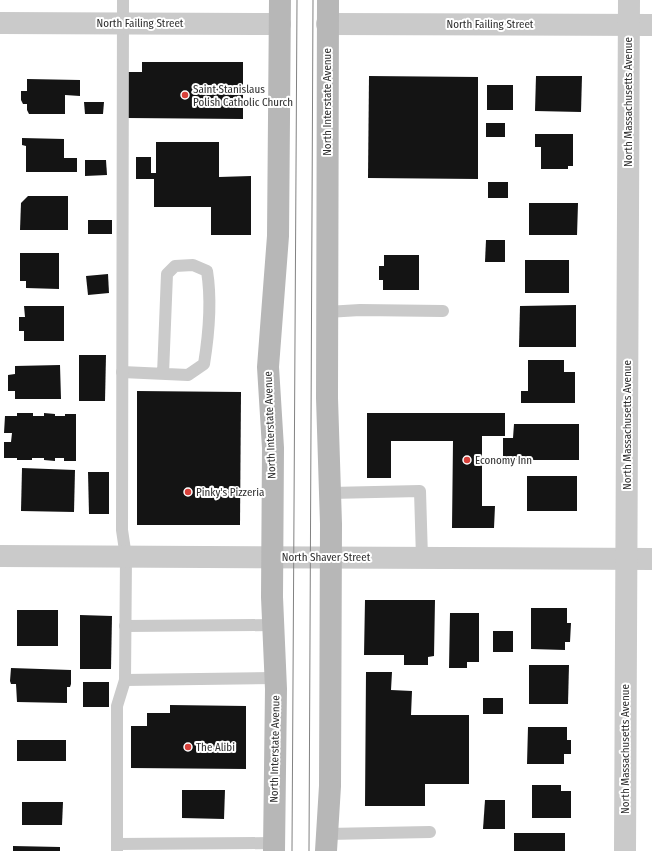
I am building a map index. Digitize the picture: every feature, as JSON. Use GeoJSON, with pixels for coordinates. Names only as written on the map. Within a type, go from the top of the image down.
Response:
{"type":"FeatureCollection","features":[{"type":"Feature","properties":{"kind":"street","name":"North Interstate Avenue"},"geometry":{"type":"LineString","coordinates":[[274,847],[276,678],[273,625],[272,557],[273,448],[268,367],[278,236],[280,0]]}},
{"type":"Feature","properties":{"kind":"street","name":"North Interstate Avenue"},"geometry":{"type":"LineString","coordinates":[[326,842],[330,786],[331,557],[327,398],[328,0]]}},
{"type":"Feature","properties":{"kind":"street","name":"North Massachusetts Avenue"},"geometry":{"type":"LineString","coordinates":[[625,851],[629,0]]}},
{"type":"Feature","properties":{"kind":"street","name":"North Failing Street"},"geometry":{"type":"LineString","coordinates":[[0,23],[280,24]]}},
{"type":"Feature","properties":{"kind":"street","name":"North Failing Street"},"geometry":{"type":"LineString","coordinates":[[327,24],[652,25]]}},
{"type":"Feature","properties":{"kind":"street","name":"North Shaver Street"},"geometry":{"type":"LineString","coordinates":[[0,556],[652,558]]}},
{"type":"Feature","properties":{"kind":"lane"},"geometry":{"type":"LineString","coordinates":[[123,0],[122,530],[126,557],[125,680],[117,706],[117,847],[274,847]]}},
{"type":"Feature","properties":{"kind":"lane"},"geometry":{"type":"LineString","coordinates":[[122,372],[163,374],[188,375],[204,364],[209,334],[210,290],[207,271],[193,265],[175,266],[167,274],[163,374]]}},
{"type":"Feature","properties":{"kind":"lane"},"geometry":{"type":"LineString","coordinates":[[327,312],[360,310],[443,311]]}},
{"type":"Feature","properties":{"kind":"lane"},"geometry":{"type":"LineString","coordinates":[[330,493],[420,491],[422,558]]}},
{"type":"Feature","properties":{"kind":"lane"},"geometry":{"type":"LineString","coordinates":[[125,626],[273,625]]}},
{"type":"Feature","properties":{"kind":"lane"},"geometry":{"type":"LineString","coordinates":[[125,680],[276,678]]}},
{"type":"Feature","properties":{"kind":"lane"},"geometry":{"type":"LineString","coordinates":[[326,842],[430,832]]}},
{"type":"Feature","properties":{"kind":"building","name":"Saint Stanislaus Polish Catholic Church"},"geometry":{"type":"Polygon","coordinates":[[[142,62],[243,62],[243,119],[128,118],[128,72],[142,72],[142,62]]]}},
{"type":"Feature","properties":{"kind":"building"},"geometry":{"type":"Polygon","coordinates":[[[369,76],[478,77],[478,179],[368,178],[369,76]]]}},
{"type":"Feature","properties":{"kind":"building"},"geometry":{"type":"Polygon","coordinates":[[[536,76],[582,76],[581,112],[535,111],[536,76]]]}},
{"type":"Feature","properties":{"kind":"building"},"geometry":{"type":"Polygon","coordinates":[[[27,79],[80,80],[80,96],[65,95],[65,114],[29,114],[27,104],[23,104],[21,100],[21,91],[27,91],[27,79]]]}},
{"type":"Feature","properties":{"kind":"building"},"geometry":{"type":"Polygon","coordinates":[[[487,85],[513,85],[513,110],[487,110],[487,85]]]}},
{"type":"Feature","properties":{"kind":"building"},"geometry":{"type":"Polygon","coordinates":[[[84,102],[104,102],[103,114],[85,114],[84,102]]]}},
{"type":"Feature","properties":{"kind":"building"},"geometry":{"type":"Polygon","coordinates":[[[486,123],[505,123],[505,137],[486,137],[486,123]]]}},
{"type":"Feature","properties":{"kind":"building"},"geometry":{"type":"Polygon","coordinates":[[[535,134],[573,134],[573,166],[568,166],[568,169],[541,169],[541,147],[535,147],[535,134]]]}},
{"type":"Feature","properties":{"kind":"building"},"geometry":{"type":"Polygon","coordinates":[[[22,138],[64,139],[64,158],[77,158],[77,172],[26,172],[26,146],[22,145],[22,138]]]}},
{"type":"Feature","properties":{"kind":"building"},"geometry":{"type":"Polygon","coordinates":[[[156,142],[219,142],[219,177],[251,176],[251,235],[211,235],[211,207],[154,207],[154,179],[136,179],[136,157],[151,157],[151,173],[156,173],[156,142]]]}},
{"type":"Feature","properties":{"kind":"building"},"geometry":{"type":"Polygon","coordinates":[[[85,160],[106,160],[107,175],[85,176],[85,160]]]}},
{"type":"Feature","properties":{"kind":"building"},"geometry":{"type":"Polygon","coordinates":[[[488,182],[508,182],[508,198],[488,198],[488,182]]]}},
{"type":"Feature","properties":{"kind":"building"},"geometry":{"type":"Polygon","coordinates":[[[28,196],[68,196],[68,230],[20,230],[21,203],[28,196]]]}},
{"type":"Feature","properties":{"kind":"building"},"geometry":{"type":"Polygon","coordinates":[[[529,203],[578,203],[577,235],[529,235],[529,203]]]}},
{"type":"Feature","properties":{"kind":"building"},"geometry":{"type":"Polygon","coordinates":[[[88,220],[112,220],[112,234],[88,234],[88,220]]]}},
{"type":"Feature","properties":{"kind":"building"},"geometry":{"type":"Polygon","coordinates":[[[486,240],[505,240],[505,262],[485,262],[486,240]]]}},
{"type":"Feature","properties":{"kind":"building"},"geometry":{"type":"Polygon","coordinates":[[[20,253],[59,253],[59,289],[26,288],[26,281],[20,281],[20,253]]]}},
{"type":"Feature","properties":{"kind":"building"},"geometry":{"type":"Polygon","coordinates":[[[384,255],[419,255],[419,290],[383,290],[383,280],[379,280],[379,266],[384,266],[384,255]]]}},
{"type":"Feature","properties":{"kind":"building"},"geometry":{"type":"Polygon","coordinates":[[[525,260],[569,260],[569,293],[525,293],[525,260]]]}},
{"type":"Feature","properties":{"kind":"building"},"geometry":{"type":"Polygon","coordinates":[[[108,274],[109,293],[88,295],[86,276],[108,274]]]}},
{"type":"Feature","properties":{"kind":"building"},"geometry":{"type":"Polygon","coordinates":[[[576,305],[576,347],[519,347],[520,306],[576,305]]]}},
{"type":"Feature","properties":{"kind":"building"},"geometry":{"type":"Polygon","coordinates":[[[24,306],[64,306],[64,341],[24,341],[24,331],[19,331],[19,317],[25,317],[24,306]]]}},
{"type":"Feature","properties":{"kind":"building"},"geometry":{"type":"Polygon","coordinates":[[[79,355],[106,355],[105,401],[79,401],[79,355]]]}},
{"type":"Feature","properties":{"kind":"building"},"geometry":{"type":"Polygon","coordinates":[[[528,360],[564,360],[564,372],[575,372],[575,403],[521,403],[521,391],[528,391],[528,360]]]}},
{"type":"Feature","properties":{"kind":"building"},"geometry":{"type":"Polygon","coordinates":[[[60,365],[61,399],[15,399],[15,391],[8,391],[8,375],[15,374],[15,366],[60,365]]]}},
{"type":"Feature","properties":{"kind":"building"},"geometry":{"type":"Polygon","coordinates":[[[137,391],[241,392],[240,525],[137,525],[137,391]]]}},
{"type":"Feature","properties":{"kind":"building"},"geometry":{"type":"Polygon","coordinates":[[[17,413],[33,413],[33,416],[44,416],[44,413],[55,414],[55,416],[76,414],[76,461],[64,461],[64,458],[55,458],[55,461],[44,460],[44,458],[17,460],[17,458],[4,458],[4,442],[11,442],[12,433],[4,433],[5,416],[17,416],[17,413]]]}},
{"type":"Feature","properties":{"kind":"building","name":"Economy Inn"},"geometry":{"type":"Polygon","coordinates":[[[367,413],[505,413],[505,436],[482,436],[482,506],[495,506],[494,528],[452,528],[453,441],[391,441],[391,478],[367,478],[367,413]]]}},
{"type":"Feature","properties":{"kind":"building"},"geometry":{"type":"Polygon","coordinates":[[[514,424],[579,424],[579,460],[503,460],[503,438],[513,438],[514,424]]]}},
{"type":"Feature","properties":{"kind":"building"},"geometry":{"type":"Polygon","coordinates":[[[22,468],[75,470],[74,512],[21,511],[22,468]]]}},
{"type":"Feature","properties":{"kind":"building"},"geometry":{"type":"Polygon","coordinates":[[[88,472],[109,472],[109,514],[89,514],[88,472]]]}},
{"type":"Feature","properties":{"kind":"building"},"geometry":{"type":"Polygon","coordinates":[[[527,476],[577,476],[577,511],[527,511],[527,476]]]}},
{"type":"Feature","properties":{"kind":"building"},"geometry":{"type":"Polygon","coordinates":[[[365,600],[435,600],[434,656],[428,657],[428,665],[404,665],[404,655],[364,655],[365,600]]]}},
{"type":"Feature","properties":{"kind":"building"},"geometry":{"type":"Polygon","coordinates":[[[531,608],[567,608],[567,623],[571,623],[570,642],[565,642],[565,650],[531,649],[531,608]]]}},
{"type":"Feature","properties":{"kind":"building"},"geometry":{"type":"Polygon","coordinates":[[[17,610],[58,610],[58,646],[17,646],[17,610]]]}},
{"type":"Feature","properties":{"kind":"building"},"geometry":{"type":"Polygon","coordinates":[[[450,613],[479,613],[479,662],[467,662],[467,668],[449,668],[450,613]]]}},
{"type":"Feature","properties":{"kind":"building"},"geometry":{"type":"Polygon","coordinates":[[[80,615],[112,616],[111,669],[80,669],[80,615]]]}},
{"type":"Feature","properties":{"kind":"building"},"geometry":{"type":"Polygon","coordinates":[[[493,631],[513,631],[513,652],[493,652],[493,631]]]}},
{"type":"Feature","properties":{"kind":"building"},"geometry":{"type":"Polygon","coordinates":[[[529,665],[569,665],[568,704],[529,704],[529,665]]]}},
{"type":"Feature","properties":{"kind":"building"},"geometry":{"type":"Polygon","coordinates":[[[11,668],[71,670],[71,684],[70,687],[67,687],[67,703],[17,702],[16,684],[11,684],[10,681],[11,668]]]}},
{"type":"Feature","properties":{"kind":"building"},"geometry":{"type":"Polygon","coordinates":[[[366,672],[392,672],[391,690],[412,691],[411,715],[469,715],[469,784],[425,784],[425,806],[365,806],[366,672]]]}},
{"type":"Feature","properties":{"kind":"building"},"geometry":{"type":"Polygon","coordinates":[[[83,682],[109,682],[109,707],[83,707],[83,682]]]}},
{"type":"Feature","properties":{"kind":"building"},"geometry":{"type":"Polygon","coordinates":[[[483,698],[503,698],[503,714],[483,714],[483,698]]]}},
{"type":"Feature","properties":{"kind":"building","name":"The Alibi"},"geometry":{"type":"Polygon","coordinates":[[[170,705],[246,706],[246,769],[131,768],[131,726],[147,726],[147,713],[170,713],[170,705]]]}},
{"type":"Feature","properties":{"kind":"building"},"geometry":{"type":"Polygon","coordinates":[[[528,727],[567,727],[567,740],[571,740],[571,754],[564,754],[564,764],[527,764],[528,727]]]}},
{"type":"Feature","properties":{"kind":"building"},"geometry":{"type":"Polygon","coordinates":[[[17,740],[66,740],[66,761],[17,761],[17,740]]]}},
{"type":"Feature","properties":{"kind":"building"},"geometry":{"type":"Polygon","coordinates":[[[532,785],[561,785],[561,791],[571,791],[571,818],[532,818],[532,785]]]}},
{"type":"Feature","properties":{"kind":"building"},"geometry":{"type":"Polygon","coordinates":[[[182,790],[225,790],[224,819],[182,818],[182,790]]]}},
{"type":"Feature","properties":{"kind":"building"},"geometry":{"type":"Polygon","coordinates":[[[485,800],[505,800],[505,829],[483,829],[485,800]]]}},
{"type":"Feature","properties":{"kind":"building"},"geometry":{"type":"Polygon","coordinates":[[[22,802],[63,802],[62,825],[22,825],[22,802]]]}},
{"type":"Feature","properties":{"kind":"building"},"geometry":{"type":"Polygon","coordinates":[[[514,833],[565,833],[565,851],[514,851],[514,833]]]}},
{"type":"Feature","properties":{"kind":"building"},"geometry":{"type":"Polygon","coordinates":[[[13,846],[60,847],[60,851],[13,851],[13,846]]]}},
{"type":"Feature","properties":{"kind":"tram line"},"geometry":{"type":"LineString","coordinates":[[292,851],[297,0]]}},
{"type":"Feature","properties":{"kind":"tram line"},"geometry":{"type":"LineString","coordinates":[[309,851],[313,0]]}},
{"type":"Feature","properties":{"kind":"place","name":"Saint Stanislaus Polish Catholic Church"},"geometry":{"type":"Point","coordinates":[185,95]}},
{"type":"Feature","properties":{"kind":"place","name":"Economy Inn"},"geometry":{"type":"Point","coordinates":[467,460]}},
{"type":"Feature","properties":{"kind":"place","name":"Pinky's Pizzeria"},"geometry":{"type":"Point","coordinates":[188,492]}},
{"type":"Feature","properties":{"kind":"place","name":"The Alibi"},"geometry":{"type":"Point","coordinates":[188,747]}}]}
